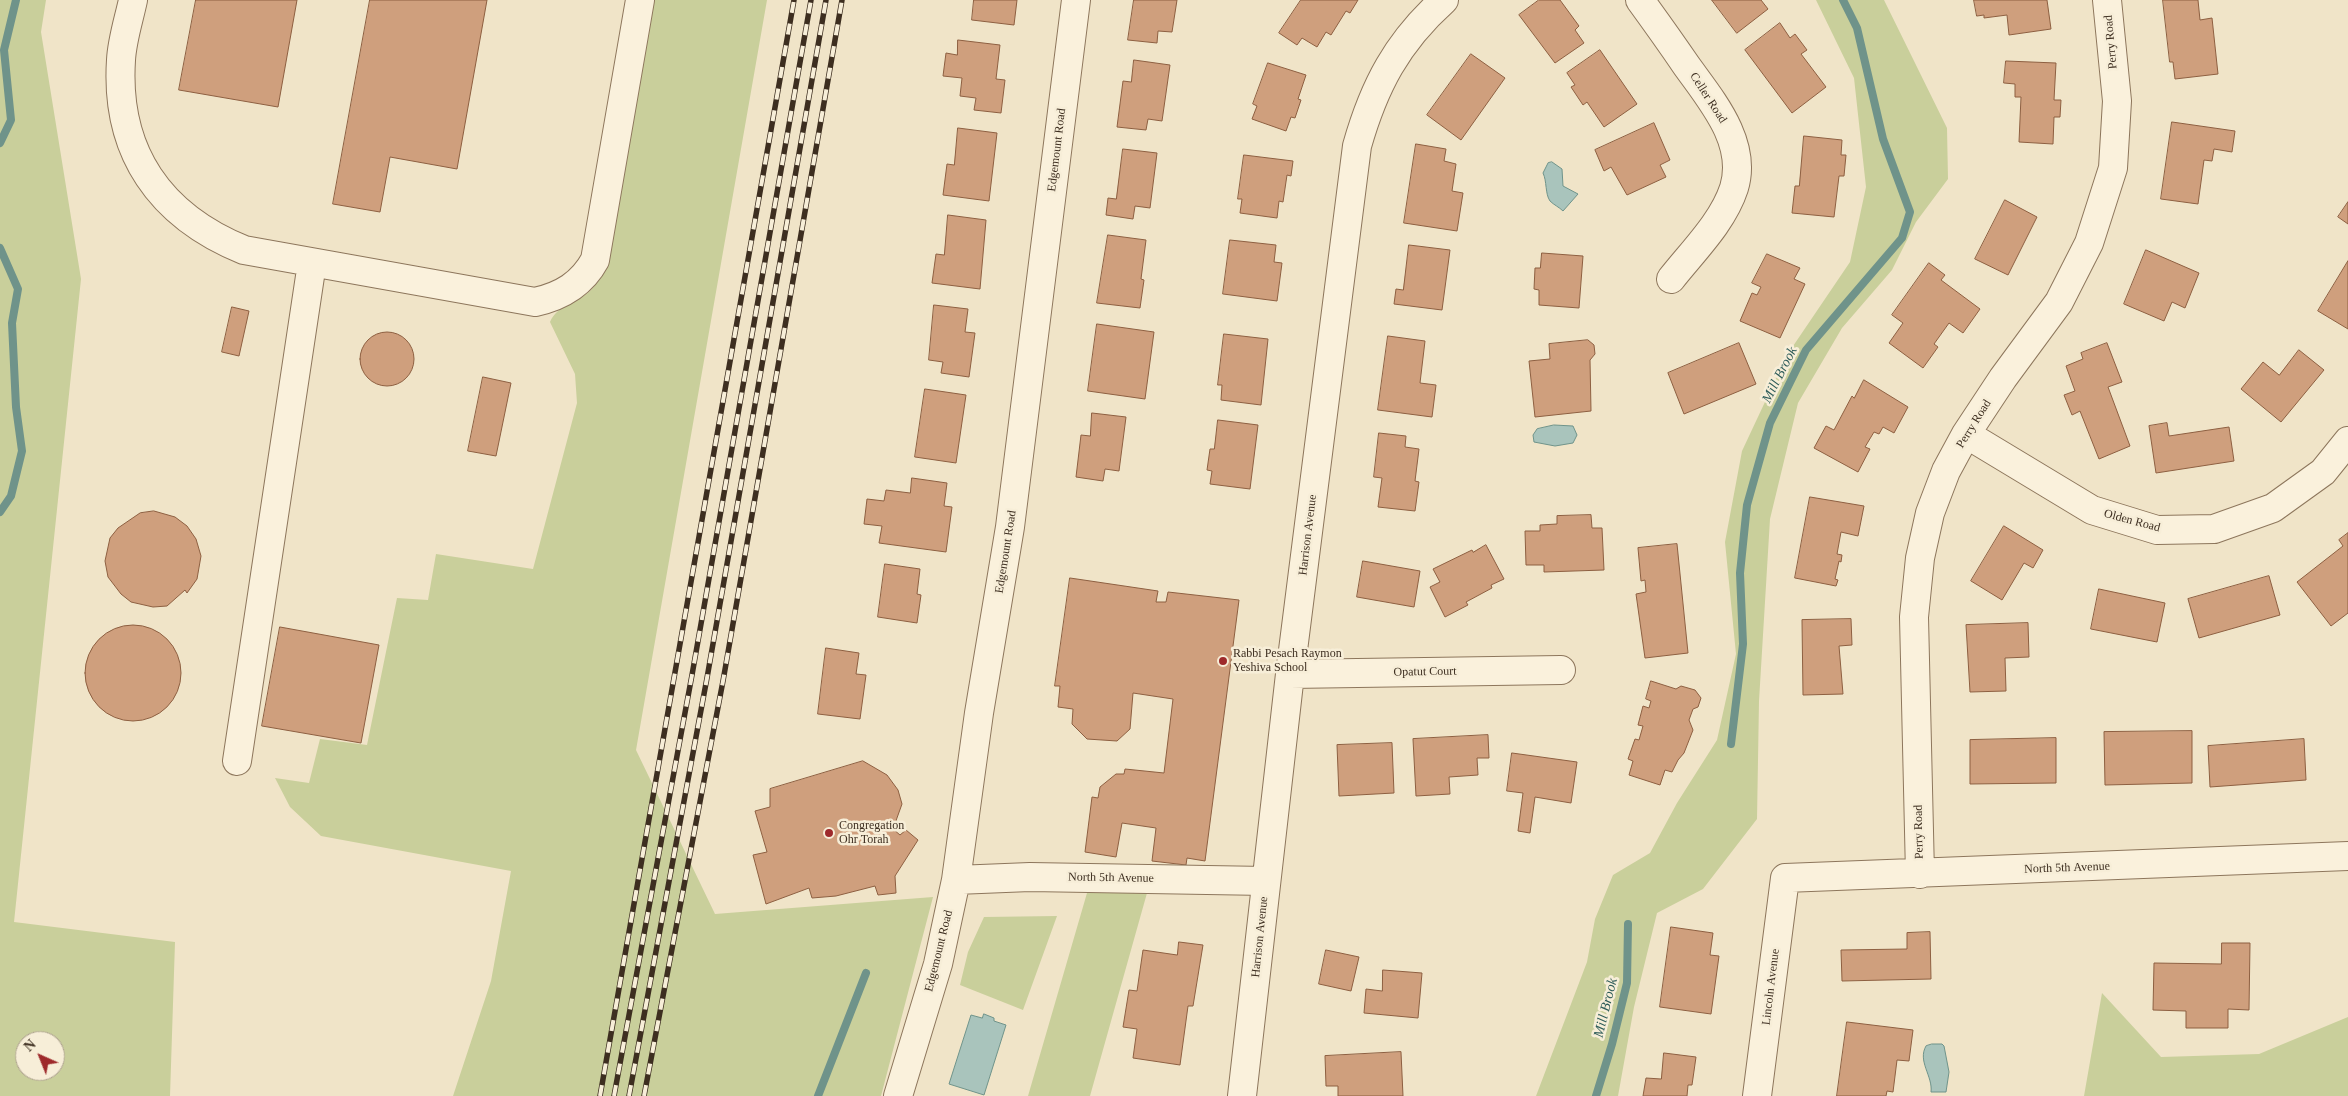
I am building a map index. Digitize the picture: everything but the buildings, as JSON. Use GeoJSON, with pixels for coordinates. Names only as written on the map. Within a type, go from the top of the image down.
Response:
{"type":"FeatureCollection","features":[{"type":"Feature","properties":{"kind":"street"},"geometry":{"type":"LineString","coordinates":[[133,0],[121,58],[120,89],[124,122],[134,152],[149,177],[168,201],[190,222],[215,239],[244,250],[535,302],[563,293],[582,280],[595,260],[640,0]]}},
{"type":"Feature","properties":{"kind":"street","name":"Edgemount Road"},"geometry":{"type":"LineString","coordinates":[[898,1096],[938,964],[956,880],[979,713],[1010,527],[1076,0]]}},
{"type":"Feature","properties":{"kind":"street","name":"Harrison Avenue"},"geometry":{"type":"LineString","coordinates":[[1242,1096],[1290,674],[1358,146],[1368,107],[1385,71],[1406,40],[1444,0]]}},
{"type":"Feature","properties":{"kind":"street","name":"Celler Road"},"geometry":{"type":"LineString","coordinates":[[1640,0],[1720,112],[1732,137],[1738,164],[1734,189],[1720,216],[1671,279]]}},
{"type":"Feature","properties":{"kind":"street","name":"Perry Road"},"geometry":{"type":"LineString","coordinates":[[1920,874],[1914,617],[1920,558],[1930,512],[1946,471],[1966,434],[2003,378],[2059,302],[2089,243],[2113,168],[2117,101],[2108,0]]}},
{"type":"Feature","properties":{"kind":"street"},"geometry":{"type":"LineString","coordinates":[[238,761],[312,263]]}},
{"type":"Feature","properties":{"kind":"street","name":"Olden Road"},"geometry":{"type":"LineString","coordinates":[[1966,434],[2092,510],[2157,530],[2214,529],[2273,508],[2324,472],[2348,441]]}},
{"type":"Feature","properties":{"kind":"street","name":"Opatut Court"},"geometry":{"type":"LineString","coordinates":[[1290,674],[1561,670]]}},
{"type":"Feature","properties":{"kind":"street","name":"North 5th Avenue"},"geometry":{"type":"LineString","coordinates":[[1785,878],[2348,856]]}},
{"type":"Feature","properties":{"kind":"street","name":"North 5th Avenue"},"geometry":{"type":"LineString","coordinates":[[956,880],[1030,877],[1266,881]]}},
{"type":"Feature","properties":{"kind":"street","name":"Lincoln Avenue"},"geometry":{"type":"LineString","coordinates":[[1757,1096],[1785,878]]}},
{"type":"Feature","properties":{"kind":"green space"},"geometry":{"type":"Polygon","coordinates":[[[0,0],[46,0],[41,32],[81,279],[14,922],[175,942],[170,1096],[0,1096],[0,0]]]}},
{"type":"Feature","properties":{"kind":"green space"},"geometry":{"type":"Polygon","coordinates":[[[654,0],[767,0],[636,750],[715,914],[933,897],[881,1096],[453,1096],[491,981],[511,871],[321,836],[290,807],[275,778],[309,783],[320,739],[367,745],[397,598],[428,600],[436,554],[533,569],[577,403],[575,374],[550,322],[553,316],[563,307],[585,295],[594,287],[602,274],[609,255],[654,0]]]}},
{"type":"Feature","properties":{"kind":"green space"},"geometry":{"type":"Polygon","coordinates":[[[1816,0],[1884,0],[1947,128],[1948,179],[1916,222],[1892,270],[1842,328],[1798,403],[1770,519],[1759,701],[1757,819],[1703,889],[1657,913],[1634,1007],[1618,1096],[1536,1096],[1587,962],[1595,919],[1613,875],[1650,853],[1677,803],[1717,740],[1736,654],[1725,542],[1742,451],[1787,355],[1850,262],[1866,187],[1854,78],[1816,0]]]}},
{"type":"Feature","properties":{"kind":"green space"},"geometry":{"type":"Polygon","coordinates":[[[1087,893],[1147,893],[1090,1096],[1028,1096],[1087,893]]]}},
{"type":"Feature","properties":{"kind":"green space"},"geometry":{"type":"Polygon","coordinates":[[[1057,916],[1023,1010],[960,985],[968,952],[984,917],[1057,916]]]}},
{"type":"Feature","properties":{"kind":"green space"},"geometry":{"type":"Polygon","coordinates":[[[2102,993],[2161,1057],[2259,1054],[2348,1017],[2348,1096],[2084,1096],[2102,993]]]}},
{"type":"Feature","properties":{"kind":"water"},"geometry":{"type":"Polygon","coordinates":[[[1552,162],[1562,169],[1563,186],[1578,194],[1563,211],[1550,201],[1547,195],[1543,173],[1548,163],[1552,162]]]}},
{"type":"Feature","properties":{"kind":"water"},"geometry":{"type":"Polygon","coordinates":[[[1554,425],[1573,426],[1577,435],[1573,443],[1555,446],[1534,442],[1533,435],[1537,429],[1554,425]]]}},
{"type":"Feature","properties":{"kind":"water"},"geometry":{"type":"Polygon","coordinates":[[[984,1014],[994,1018],[994,1021],[1006,1025],[984,1095],[949,1084],[971,1015],[982,1018],[984,1014]]]}},
{"type":"Feature","properties":{"kind":"water"},"geometry":{"type":"Polygon","coordinates":[[[1942,1044],[1944,1046],[1949,1072],[1946,1092],[1931,1092],[1930,1080],[1923,1057],[1926,1046],[1942,1044]]]}},
{"type":"Feature","properties":{"kind":"waterway"},"geometry":{"type":"LineString","coordinates":[[0,143],[11,120],[4,50],[16,0]]}},
{"type":"Feature","properties":{"kind":"waterway","name":"Mill Brook"},"geometry":{"type":"LineString","coordinates":[[1731,744],[1743,644],[1740,573],[1747,505],[1770,423],[1806,350],[1902,238],[1910,212],[1883,139],[1857,28],[1843,0]]}},
{"type":"Feature","properties":{"kind":"waterway"},"geometry":{"type":"LineString","coordinates":[[0,248],[18,289],[12,323],[16,407],[22,451],[11,496],[0,512]]}},
{"type":"Feature","properties":{"kind":"waterway","name":"Mill Brook"},"geometry":{"type":"LineString","coordinates":[[1596,1096],[1612,1044],[1627,983],[1628,924]]}},
{"type":"Feature","properties":{"kind":"waterway"},"geometry":{"type":"LineString","coordinates":[[818,1096],[866,973]]}},
{"type":"Feature","properties":{"kind":"railway"},"geometry":{"type":"LineString","coordinates":[[600,1096],[794,0]]}},
{"type":"Feature","properties":{"kind":"railway"},"geometry":{"type":"LineString","coordinates":[[614,1096],[692,675],[811,0]]}},
{"type":"Feature","properties":{"kind":"railway"},"geometry":{"type":"LineString","coordinates":[[629,1096],[707,678],[826,0]]}},
{"type":"Feature","properties":{"kind":"railway"},"geometry":{"type":"LineString","coordinates":[[644,1096],[723,681],[842,0]]}},
{"type":"Feature","properties":{"kind":"place","name":"Rabbi Pesach Raymon Yeshiva School"},"geometry":{"type":"Point","coordinates":[1223,661]}},
{"type":"Feature","properties":{"kind":"place","name":"Congregation Ohr Torah"},"geometry":{"type":"Point","coordinates":[829,833]}}]}
